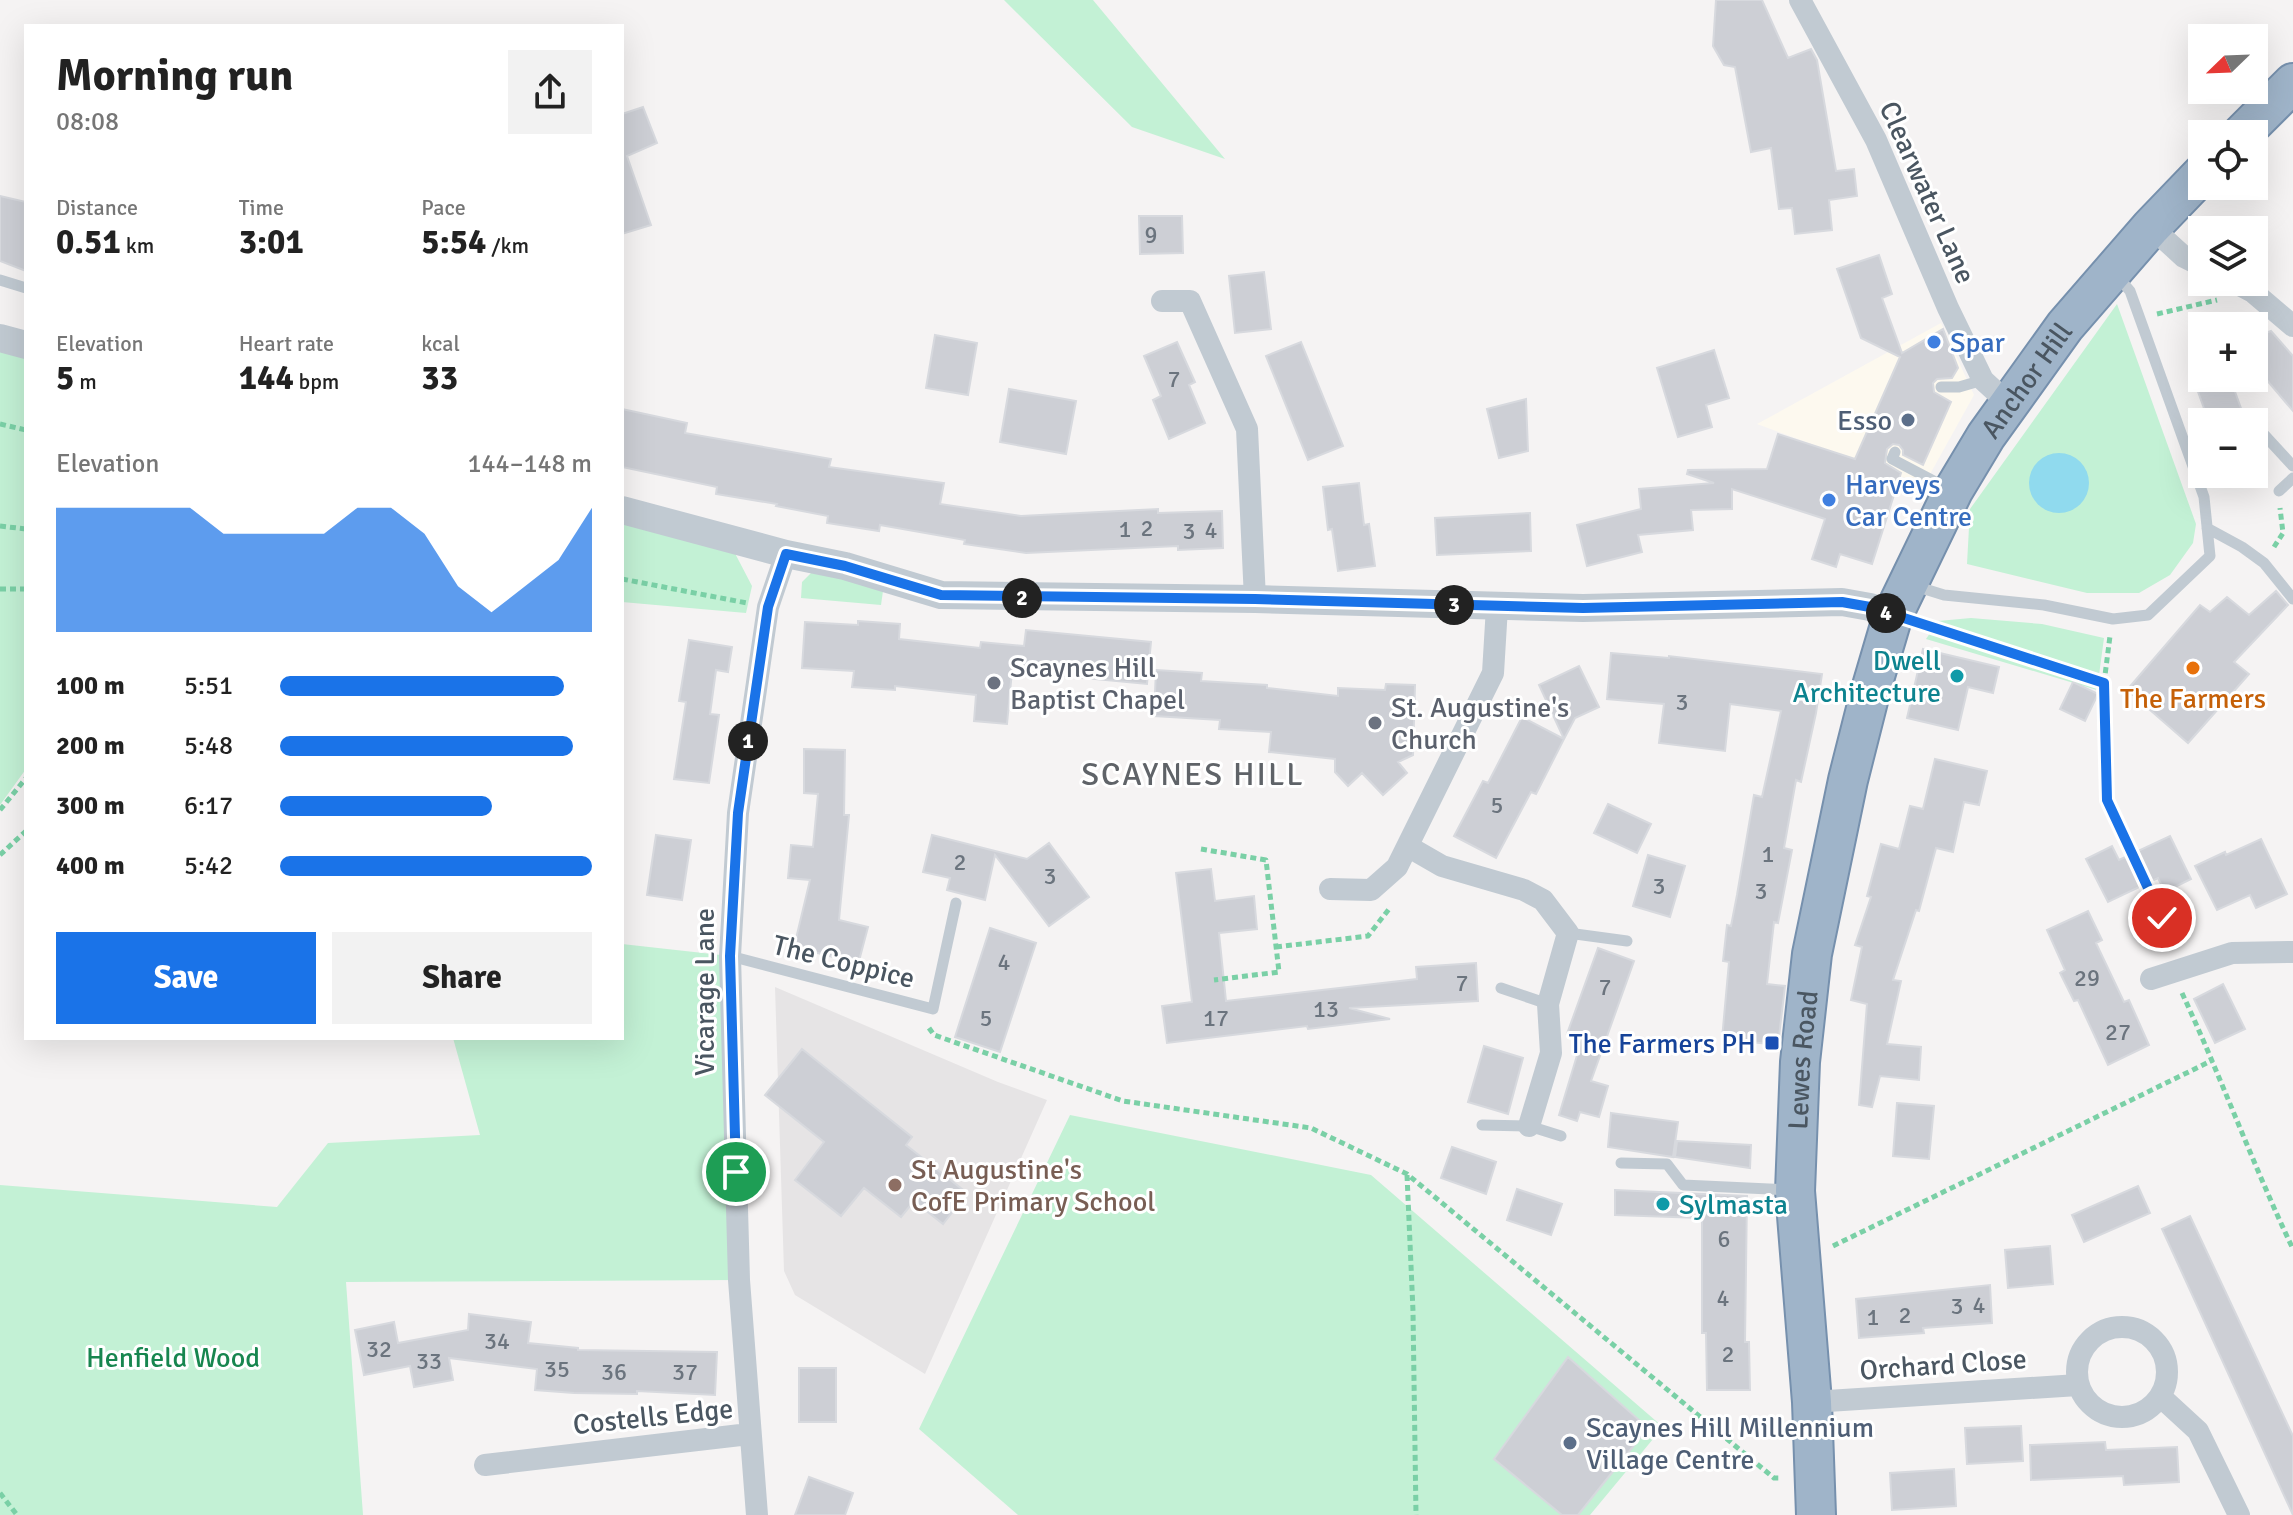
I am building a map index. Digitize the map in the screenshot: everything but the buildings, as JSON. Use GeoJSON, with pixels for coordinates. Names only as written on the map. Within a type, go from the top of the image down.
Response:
{"type":"FeatureCollection","features":[{"type":"Feature","properties":{"kind":"highway"},"geometry":{"type":"LineString","coordinates":[[2256,120],[2293,83]]}},
{"type":"Feature","properties":{"kind":"highway","name":"Anchor Hill"},"geometry":{"type":"LineString","coordinates":[[1900,599],[1953,491],[1995,392],[2065,326],[2188,189]]}},
{"type":"Feature","properties":{"kind":"highway","name":"Lewes Road"},"geometry":{"type":"LineString","coordinates":[[1814,1515],[1812,1402],[1795,1191],[1800,1062],[1812,954],[1848,780],[1900,599]]}},
{"type":"Feature","properties":{"kind":"street","name":"Clearwater Lane"},"geometry":{"type":"LineString","coordinates":[[1800,0],[1876,140],[1948,308],[1995,392]]}},
{"type":"Feature","properties":{"kind":"street"},"geometry":{"type":"LineString","coordinates":[[2151,227],[2188,259]]}},
{"type":"Feature","properties":{"kind":"street"},"geometry":{"type":"LineString","coordinates":[[2255,296],[2293,326]]}},
{"type":"Feature","properties":{"kind":"street"},"geometry":{"type":"LineString","coordinates":[[1162,301],[1190,301],[1247,429],[1255,599]]}},
{"type":"Feature","properties":{"kind":"street"},"geometry":{"type":"LineString","coordinates":[[624,511],[786,554],[845,566],[941,595],[1583,608],[1842,602],[1870,607],[1900,599]]}},
{"type":"Feature","properties":{"kind":"street","name":"Vicarage Lane"},"geometry":{"type":"LineString","coordinates":[[749,1434],[739,1280],[730,956],[738,813],[768,607],[786,554]]}},
{"type":"Feature","properties":{"kind":"street"},"geometry":{"type":"LineString","coordinates":[[1330,889],[1371,890],[1397,867],[1409,847],[1493,673],[1497,607]]}},
{"type":"Feature","properties":{"kind":"street"},"geometry":{"type":"LineString","coordinates":[[1409,847],[1442,866],[1524,890],[1543,900],[1568,933],[1548,1004],[1551,1053],[1529,1126]]}},
{"type":"Feature","properties":{"kind":"street"},"geometry":{"type":"LineString","coordinates":[[2161,974],[2232,953],[2293,952]]}},
{"type":"Feature","properties":{"kind":"street"},"geometry":{"type":"LineString","coordinates":[[2128,1326],[2143,1331],[2155,1340],[2164,1353],[2168,1368],[2167,1383],[2161,1397],[2151,1408],[2123,1418],[2108,1416],[2095,1409],[2078,1385],[2076,1370],[2079,1355],[2087,1342],[2099,1332],[2113,1327],[2128,1326]]}},
{"type":"Feature","properties":{"kind":"street","name":"Orchard Close"},"geometry":{"type":"LineString","coordinates":[[1812,1402],[2078,1385]]}},
{"type":"Feature","properties":{"kind":"street"},"geometry":{"type":"LineString","coordinates":[[2161,1397],[2198,1431],[2239,1515]]}},
{"type":"Feature","properties":{"kind":"street","name":"Costells Edge"},"geometry":{"type":"LineString","coordinates":[[485,1465],[749,1434],[757,1515]]}},
{"type":"Feature","properties":{"kind":"lane"},"geometry":{"type":"LineString","coordinates":[[1900,599],[1944,595],[2044,605],[2113,619],[2148,615],[2210,556],[2204,497],[2130,291],[2113,271]]}},
{"type":"Feature","properties":{"kind":"lane"},"geometry":{"type":"LineString","coordinates":[[0,280],[24,287]]}},
{"type":"Feature","properties":{"kind":"lane"},"geometry":{"type":"LineString","coordinates":[[1941,387],[1995,392]]}},
{"type":"Feature","properties":{"kind":"lane"},"geometry":{"type":"LineString","coordinates":[[2268,439],[2293,466]]}},
{"type":"Feature","properties":{"kind":"lane"},"geometry":{"type":"LineString","coordinates":[[1895,452],[1892,459],[1953,491]]}},
{"type":"Feature","properties":{"kind":"lane"},"geometry":{"type":"LineString","coordinates":[[2279,491],[2293,478]]}},
{"type":"Feature","properties":{"kind":"lane"},"geometry":{"type":"LineString","coordinates":[[2207,528],[2264,563],[2293,599]]}},
{"type":"Feature","properties":{"kind":"lane","name":"The Coppice"},"geometry":{"type":"LineString","coordinates":[[730,956],[933,1009],[956,903]]}},
{"type":"Feature","properties":{"kind":"lane"},"geometry":{"type":"LineString","coordinates":[[1568,933],[1627,941]]}},
{"type":"Feature","properties":{"kind":"lane"},"geometry":{"type":"LineString","coordinates":[[1501,988],[1548,1004]]}},
{"type":"Feature","properties":{"kind":"lane"},"geometry":{"type":"LineString","coordinates":[[1482,1125],[1529,1126],[1561,1136]]}},
{"type":"Feature","properties":{"kind":"lane"},"geometry":{"type":"LineString","coordinates":[[1621,1163],[1667,1164],[1683,1185],[1795,1191]]}},
{"type":"Feature","properties":{"kind":"path"},"geometry":{"type":"LineString","coordinates":[[2139,318],[2213,296]]}},
{"type":"Feature","properties":{"kind":"path"},"geometry":{"type":"LineString","coordinates":[[0,424],[24,430]]}},
{"type":"Feature","properties":{"kind":"path"},"geometry":{"type":"LineString","coordinates":[[2264,563],[2283,533],[2279,491]]}},
{"type":"Feature","properties":{"kind":"path"},"geometry":{"type":"LineString","coordinates":[[0,526],[24,529]]}},
{"type":"Feature","properties":{"kind":"path"},"geometry":{"type":"LineString","coordinates":[[624,579],[768,607]]}},
{"type":"Feature","properties":{"kind":"path"},"geometry":{"type":"LineString","coordinates":[[0,589],[24,589]]}},
{"type":"Feature","properties":{"kind":"path"},"geometry":{"type":"LineString","coordinates":[[1900,599],[2104,683]]}},
{"type":"Feature","properties":{"kind":"path"},"geometry":{"type":"LineString","coordinates":[[2113,619],[2104,683],[2107,800],[2162,918],[2161,974],[2213,1060],[2258,1176],[2293,1249]]}},
{"type":"Feature","properties":{"kind":"path"},"geometry":{"type":"LineString","coordinates":[[0,810],[24,780]]}},
{"type":"Feature","properties":{"kind":"path"},"geometry":{"type":"LineString","coordinates":[[0,855],[24,833]]}},
{"type":"Feature","properties":{"kind":"path"},"geometry":{"type":"LineString","coordinates":[[1201,849],[1266,860],[1279,972],[1214,980]]}},
{"type":"Feature","properties":{"kind":"path"},"geometry":{"type":"LineString","coordinates":[[1276,947],[1368,936],[1396,900],[1397,867]]}},
{"type":"Feature","properties":{"kind":"path"},"geometry":{"type":"LineString","coordinates":[[914,1003],[934,1035],[1108,1096],[1123,1101],[1311,1128],[1407,1174],[1774,1478],[1815,1474]]}},
{"type":"Feature","properties":{"kind":"path"},"geometry":{"type":"LineString","coordinates":[[1800,1262],[2213,1060]]}},
{"type":"Feature","properties":{"kind":"path"},"geometry":{"type":"LineString","coordinates":[[1407,1174],[1416,1515]]}},
{"type":"Feature","properties":{"kind":"path"},"geometry":{"type":"LineString","coordinates":[[0,1493],[17,1515]]}},
{"type":"Feature","properties":{"kind":"shaded area"},"geometry":{"type":"Polygon","coordinates":[[[1941,323],[1974,395],[1924,485],[1757,424],[1941,323]]]}},
{"type":"Feature","properties":{"kind":"shaded area","name":"St Augustine's CofE Primary School"},"geometry":{"type":"Polygon","coordinates":[[[775,987],[1047,1100],[925,1374],[795,1295],[784,1271],[775,987]]]}},
{"type":"Feature","properties":{"kind":"green space"},"geometry":{"type":"Polygon","coordinates":[[[1004,0],[1093,0],[1225,159],[1132,127],[1004,0]]]}},
{"type":"Feature","properties":{"kind":"green space"},"geometry":{"type":"Polygon","coordinates":[[[2117,304],[2196,524],[2193,543],[2170,575],[2139,593],[2087,593],[1967,564],[1970,509],[2117,304]]]}},
{"type":"Feature","properties":{"kind":"green space"},"geometry":{"type":"Polygon","coordinates":[[[0,338],[24,344],[24,772],[0,805],[0,338]]]}},
{"type":"Feature","properties":{"kind":"green space"},"geometry":{"type":"Polygon","coordinates":[[[624,512],[727,538],[752,586],[746,613],[624,602],[624,512]]]}},
{"type":"Feature","properties":{"kind":"green space"},"geometry":{"type":"Polygon","coordinates":[[[811,573],[885,577],[881,605],[801,598],[802,582],[811,573]]]}},
{"type":"Feature","properties":{"kind":"green space"},"geometry":{"type":"Polygon","coordinates":[[[1971,618],[2042,624],[2104,638],[2097,690],[1926,639],[1938,621],[1971,618]]]}},
{"type":"Feature","properties":{"kind":"green space","name":"Henfield Wood"},"geometry":{"type":"Polygon","coordinates":[[[624,944],[730,956],[739,1280],[346,1282],[363,1515],[0,1515],[0,1185],[277,1207],[328,1143],[480,1135],[454,1040],[624,1040],[624,944]]]}},
{"type":"Feature","properties":{"kind":"green space"},"geometry":{"type":"Polygon","coordinates":[[[1070,1115],[1371,1175],[1663,1427],[1590,1515],[1018,1515],[919,1429],[1070,1115]]]}},
{"type":"Feature","properties":{"kind":"water"},"geometry":{"type":"Polygon","coordinates":[[[2059,453],[2080,462],[2089,483],[2080,504],[2059,513],[2038,504],[2029,483],[2038,462],[2059,453]]]}},
{"type":"Feature","properties":{"kind":"place","name":"Spar"},"geometry":{"type":"Point","coordinates":[1934,342]}},
{"type":"Feature","properties":{"kind":"place","name":"Esso"},"geometry":{"type":"Point","coordinates":[1908,420]}},
{"type":"Feature","properties":{"kind":"place","name":"Harveys Car Centre"},"geometry":{"type":"Point","coordinates":[1829,500]}},
{"type":"Feature","properties":{"kind":"place","name":"The Farmers"},"geometry":{"type":"Point","coordinates":[2193,668]}},
{"type":"Feature","properties":{"kind":"place","name":"Dwell Architecture"},"geometry":{"type":"Point","coordinates":[1957,676]}},
{"type":"Feature","properties":{"kind":"place","name":"Scaynes Hill Baptist Chapel"},"geometry":{"type":"Point","coordinates":[994,683]}},
{"type":"Feature","properties":{"kind":"place","name":"St. Augustine's Church"},"geometry":{"type":"Point","coordinates":[1375,723]}},
{"type":"Feature","properties":{"kind":"place","name":"The Farmers PH"},"geometry":{"type":"Point","coordinates":[1772,1043]}},
{"type":"Feature","properties":{"kind":"place","name":"St Augustine's CofE Primary School"},"geometry":{"type":"Point","coordinates":[895,1185]}},
{"type":"Feature","properties":{"kind":"place","name":"Sylmasta"},"geometry":{"type":"Point","coordinates":[1663,1204]}},
{"type":"Feature","properties":{"kind":"place","name":"Scaynes Hill Millennium Village Centre"},"geometry":{"type":"Point","coordinates":[1570,1443]}},
{"type":"Feature","properties":{"kind":"district","name":"SCAYNES HILL"},"geometry":{"type":"Point","coordinates":[1193,774]}},
{"type":"Feature","properties":{"kind":"route"},"geometry":{"type":"LineString","coordinates":[[736,1172],[730,956],[738,813],[768,607],[786,554],[845,566],[941,595],[997,598],[1255,599],[1583,608],[1842,602],[1870,607],[2104,683],[2107,800],[2162,918]]}}]}
